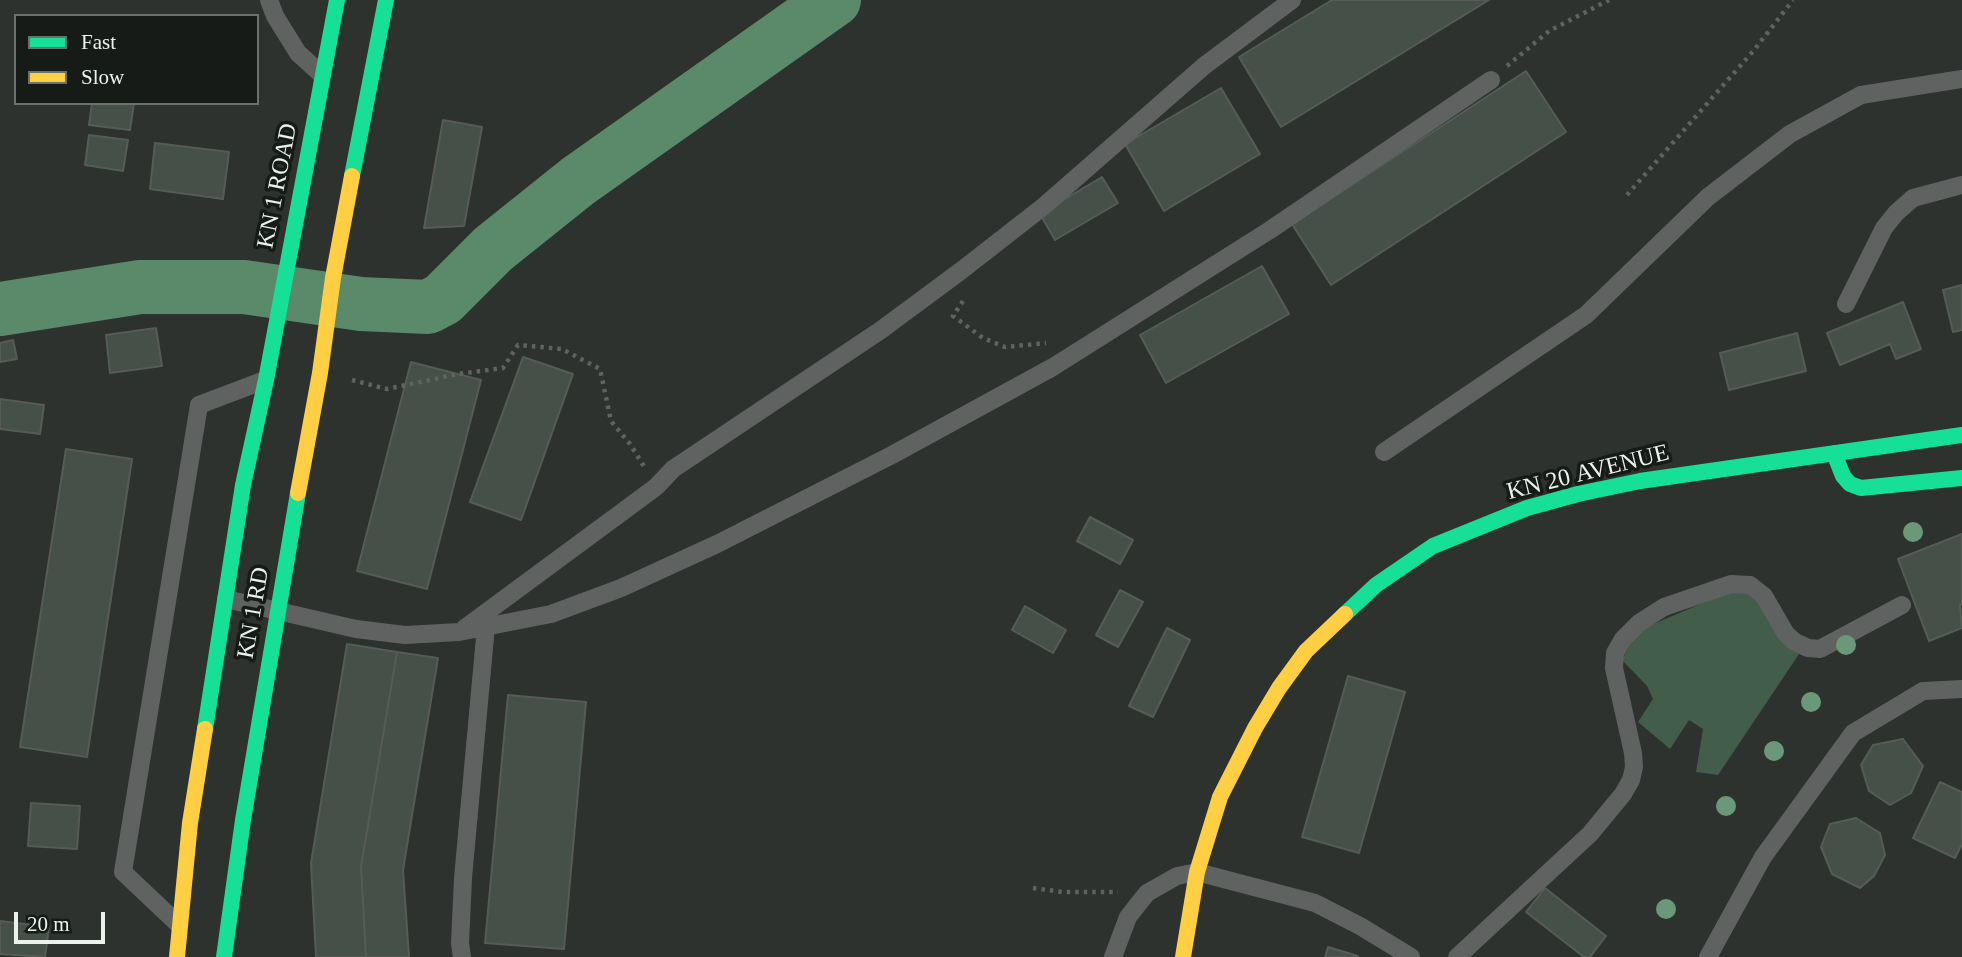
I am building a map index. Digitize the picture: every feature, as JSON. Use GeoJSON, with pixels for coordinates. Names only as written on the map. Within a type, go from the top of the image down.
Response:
{"type":"FeatureCollection","features":[{"type":"Feature","properties":{"kind":"main road","name":"KN 1 ROAD"},"geometry":{"type":"LineString","coordinates":[[266,380],[285,272],[311,168],[322,75],[337,0]]}},
{"type":"Feature","properties":{"kind":"main road","name":"KN 1 RD"},"geometry":{"type":"LineString","coordinates":[[225,950],[277,611],[327,332],[346,175],[386,0]]}},
{"type":"Feature","properties":{"kind":"main road","name":"KN 1 RD"},"geometry":{"type":"LineString","coordinates":[[177,957],[190,823],[243,485],[266,380]]}},
{"type":"Feature","properties":{"kind":"main road","name":"KN 20 AVENUE"},"geometry":{"type":"LineString","coordinates":[[1182,957],[1197,872],[1220,797],[1279,688],[1306,651],[1328,628],[1376,585],[1406,563],[1433,546],[1465,532],[1527,508],[1578,494],[1707,470],[1962,435]]}},
{"type":"Feature","properties":{"kind":"main road"},"geometry":{"type":"LineString","coordinates":[[1834,453],[1843,476],[1850,484],[1861,488],[1962,478]]}},
{"type":"Feature","properties":{"kind":"main road"},"geometry":{"type":"LineString","coordinates":[[225,950],[234,957]]}},
{"type":"Feature","properties":{"kind":"lane"},"geometry":{"type":"LineString","coordinates":[[269,0],[275,16],[298,54],[322,75]]}},
{"type":"Feature","properties":{"kind":"lane"},"geometry":{"type":"LineString","coordinates":[[459,632],[656,487],[673,469],[881,330],[952,278],[1044,206],[1204,66],[1292,0]]}},
{"type":"Feature","properties":{"kind":"lane"},"geometry":{"type":"LineString","coordinates":[[1384,453],[1586,315],[1707,197],[1790,134],[1861,95],[1962,79]]}},
{"type":"Feature","properties":{"kind":"lane"},"geometry":{"type":"LineString","coordinates":[[226,599],[356,629],[405,635],[459,632],[551,614],[621,588],[716,544],[892,455],[1053,367],[1270,230],[1491,80]]}},
{"type":"Feature","properties":{"kind":"lane"},"geometry":{"type":"LineString","coordinates":[[1846,304],[1884,228],[1896,212],[1913,198],[1962,185]]}},
{"type":"Feature","properties":{"kind":"lane"},"geometry":{"type":"LineString","coordinates":[[181,926],[124,872],[126,858],[199,405],[266,380]]}},
{"type":"Feature","properties":{"kind":"lane"},"geometry":{"type":"LineString","coordinates":[[1457,957],[1590,834],[1631,780],[1633,753],[1614,668],[1615,653],[1623,639],[1639,623],[1664,607],[1731,584],[1750,585],[1764,596],[1786,635],[1808,648],[1820,649],[1902,605]]}},
{"type":"Feature","properties":{"kind":"lane"},"geometry":{"type":"LineString","coordinates":[[462,957],[460,943],[463,878],[486,626]]}},
{"type":"Feature","properties":{"kind":"lane"},"geometry":{"type":"LineString","coordinates":[[1709,957],[1763,857],[1853,733],[1923,691],[1962,689]]}},
{"type":"Feature","properties":{"kind":"lane"},"geometry":{"type":"LineString","coordinates":[[1113,957],[1128,917],[1147,893],[1177,876],[1197,872],[1315,903],[1411,957]]}},
{"type":"Feature","properties":{"kind":"path"},"geometry":{"type":"LineString","coordinates":[[1491,80],[1549,31],[1609,0]]}},
{"type":"Feature","properties":{"kind":"path"},"geometry":{"type":"LineString","coordinates":[[1627,195],[1755,49],[1793,0]]}},
{"type":"Feature","properties":{"kind":"path"},"geometry":{"type":"LineString","coordinates":[[952,278],[963,300],[953,316],[983,338],[1005,347],[1042,342],[1082,349]]}},
{"type":"Feature","properties":{"kind":"path"},"geometry":{"type":"LineString","coordinates":[[320,373],[387,389],[458,374],[503,368],[518,345],[562,349],[600,369],[611,421],[630,444],[656,487]]}},
{"type":"Feature","properties":{"kind":"path"},"geometry":{"type":"LineString","coordinates":[[1033,888],[1062,892],[1147,893]]}},
{"type":"Feature","properties":{"kind":"green space"},"geometry":{"type":"Polygon","coordinates":[[[1731,591],[1751,591],[1801,651],[1718,775],[1696,772],[1703,729],[1689,720],[1670,749],[1638,722],[1653,699],[1647,686],[1622,660],[1637,631],[1731,591]]]}},
{"type":"Feature","properties":{"kind":"building"},"geometry":{"type":"Polygon","coordinates":[[[1332,0],[1489,0],[1281,127],[1239,57],[1332,0]]]}},
{"type":"Feature","properties":{"kind":"building"},"geometry":{"type":"Polygon","coordinates":[[[1526,71],[1566,132],[1331,285],[1292,224],[1526,71]]]}},
{"type":"Feature","properties":{"kind":"building"},"geometry":{"type":"Polygon","coordinates":[[[1221,88],[1260,154],[1164,211],[1125,144],[1221,88]]]}},
{"type":"Feature","properties":{"kind":"building"},"geometry":{"type":"Polygon","coordinates":[[[92,105],[134,105],[130,130],[89,125],[92,105]]]}},
{"type":"Feature","properties":{"kind":"building"},"geometry":{"type":"Polygon","coordinates":[[[443,120],[482,127],[464,226],[424,228],[443,120]]]}},
{"type":"Feature","properties":{"kind":"building"},"geometry":{"type":"Polygon","coordinates":[[[89,135],[128,140],[123,171],[85,165],[89,135]]]}},
{"type":"Feature","properties":{"kind":"building"},"geometry":{"type":"Polygon","coordinates":[[[155,143],[229,152],[223,199],[150,189],[155,143]]]}},
{"type":"Feature","properties":{"kind":"building"},"geometry":{"type":"Polygon","coordinates":[[[1102,177],[1118,203],[1055,240],[1040,214],[1102,177]]]}},
{"type":"Feature","properties":{"kind":"building"},"geometry":{"type":"Polygon","coordinates":[[[1262,266],[1289,314],[1166,383],[1140,335],[1262,266]]]}},
{"type":"Feature","properties":{"kind":"building"},"geometry":{"type":"Polygon","coordinates":[[[1962,285],[1962,330],[1953,332],[1943,290],[1962,285]]]}},
{"type":"Feature","properties":{"kind":"building"},"geometry":{"type":"Polygon","coordinates":[[[1903,302],[1921,349],[1896,359],[1890,344],[1840,365],[1827,333],[1903,302]]]}},
{"type":"Feature","properties":{"kind":"building"},"geometry":{"type":"Polygon","coordinates":[[[156,328],[162,366],[110,373],[106,335],[156,328]]]}},
{"type":"Feature","properties":{"kind":"building"},"geometry":{"type":"Polygon","coordinates":[[[1797,333],[1806,371],[1729,390],[1720,353],[1797,333]]]}},
{"type":"Feature","properties":{"kind":"building"},"geometry":{"type":"Polygon","coordinates":[[[13,340],[17,359],[0,362],[0,343],[13,340]]]}},
{"type":"Feature","properties":{"kind":"building"},"geometry":{"type":"Polygon","coordinates":[[[523,357],[573,374],[521,520],[470,502],[523,357]]]}},
{"type":"Feature","properties":{"kind":"building"},"geometry":{"type":"Polygon","coordinates":[[[411,362],[481,380],[427,589],[357,571],[411,362]]]}},
{"type":"Feature","properties":{"kind":"building"},"geometry":{"type":"Polygon","coordinates":[[[0,399],[44,405],[40,434],[0,429],[0,399]]]}},
{"type":"Feature","properties":{"kind":"building"},"geometry":{"type":"Polygon","coordinates":[[[66,449],[132,459],[87,757],[20,747],[66,449]]]}},
{"type":"Feature","properties":{"kind":"building"},"geometry":{"type":"Polygon","coordinates":[[[1090,517],[1133,540],[1120,564],[1077,541],[1090,517]]]}},
{"type":"Feature","properties":{"kind":"building"},"geometry":{"type":"Polygon","coordinates":[[[1962,534],[1962,628],[1929,641],[1898,559],[1962,534]]]}},
{"type":"Feature","properties":{"kind":"building"},"geometry":{"type":"Polygon","coordinates":[[[1120,590],[1143,602],[1118,647],[1096,635],[1120,590]]]}},
{"type":"Feature","properties":{"kind":"building"},"geometry":{"type":"Polygon","coordinates":[[[1025,606],[1066,630],[1053,653],[1012,630],[1025,606]]]}},
{"type":"Feature","properties":{"kind":"building"},"geometry":{"type":"Polygon","coordinates":[[[1167,628],[1190,640],[1153,717],[1129,706],[1167,628]]]}},
{"type":"Feature","properties":{"kind":"building"},"geometry":{"type":"Polygon","coordinates":[[[347,644],[397,652],[361,867],[366,957],[316,957],[311,863],[347,644]]]}},
{"type":"Feature","properties":{"kind":"building"},"geometry":{"type":"Polygon","coordinates":[[[397,652],[438,658],[403,870],[409,957],[366,957],[361,867],[397,652]]]}},
{"type":"Feature","properties":{"kind":"building"},"geometry":{"type":"Polygon","coordinates":[[[1348,676],[1405,692],[1359,853],[1302,837],[1348,676]]]}},
{"type":"Feature","properties":{"kind":"building"},"geometry":{"type":"Polygon","coordinates":[[[508,695],[586,702],[564,949],[485,943],[508,695]]]}},
{"type":"Feature","properties":{"kind":"building"},"geometry":{"type":"Polygon","coordinates":[[[1903,739],[1923,766],[1911,793],[1890,805],[1869,791],[1861,765],[1873,745],[1903,739]]]}},
{"type":"Feature","properties":{"kind":"building"},"geometry":{"type":"Polygon","coordinates":[[[1940,782],[1962,792],[1962,844],[1955,858],[1913,838],[1940,782]]]}},
{"type":"Feature","properties":{"kind":"building"},"geometry":{"type":"Polygon","coordinates":[[[31,803],[80,806],[77,849],[28,846],[31,803]]]}},
{"type":"Feature","properties":{"kind":"building"},"geometry":{"type":"Polygon","coordinates":[[[1856,818],[1880,833],[1885,855],[1874,876],[1860,888],[1832,874],[1821,847],[1830,824],[1856,818]]]}},
{"type":"Feature","properties":{"kind":"building"},"geometry":{"type":"Polygon","coordinates":[[[1545,888],[1606,936],[1590,957],[1584,957],[1526,912],[1545,888]]]}},
{"type":"Feature","properties":{"kind":"building"},"geometry":{"type":"Polygon","coordinates":[[[0,921],[49,927],[45,957],[0,954],[0,921]]]}},
{"type":"Feature","properties":{"kind":"building"},"geometry":{"type":"Polygon","coordinates":[[[1328,947],[1358,956],[1358,957],[1325,957],[1328,947]]]}},
{"type":"Feature","properties":{"kind":"waterway"},"geometry":{"type":"LineString","coordinates":[[0,309],[140,287],[244,287],[361,304],[428,307],[443,299],[493,249],[578,181],[834,0]]}},
{"type":"Feature","properties":{"kind":"traffic: fast"},"geometry":{"type":"LineString","coordinates":[[205,729],[243,485],[266,380],[337,0]]}},
{"type":"Feature","properties":{"kind":"traffic: fast"},"geometry":{"type":"LineString","coordinates":[[352,176],[386,0]]}},
{"type":"Feature","properties":{"kind":"traffic: fast"},"geometry":{"type":"LineString","coordinates":[[1345,614],[1376,585],[1433,546],[1527,508],[1640,481],[1962,435]]}},
{"type":"Feature","properties":{"kind":"traffic: fast"},"geometry":{"type":"LineString","coordinates":[[1834,453],[1843,476],[1850,484],[1861,488],[1962,478]]}},
{"type":"Feature","properties":{"kind":"traffic: fast"},"geometry":{"type":"LineString","coordinates":[[224,957],[243,820],[298,493]]}},
{"type":"Feature","properties":{"kind":"traffic: slow"},"geometry":{"type":"LineString","coordinates":[[298,493],[352,176]]}},
{"type":"Feature","properties":{"kind":"traffic: slow"},"geometry":{"type":"LineString","coordinates":[[1183,957],[1197,872],[1220,797],[1279,688],[1306,651],[1345,614]]}},
{"type":"Feature","properties":{"kind":"traffic: slow"},"geometry":{"type":"LineString","coordinates":[[177,957],[190,823],[205,729]]}}]}
